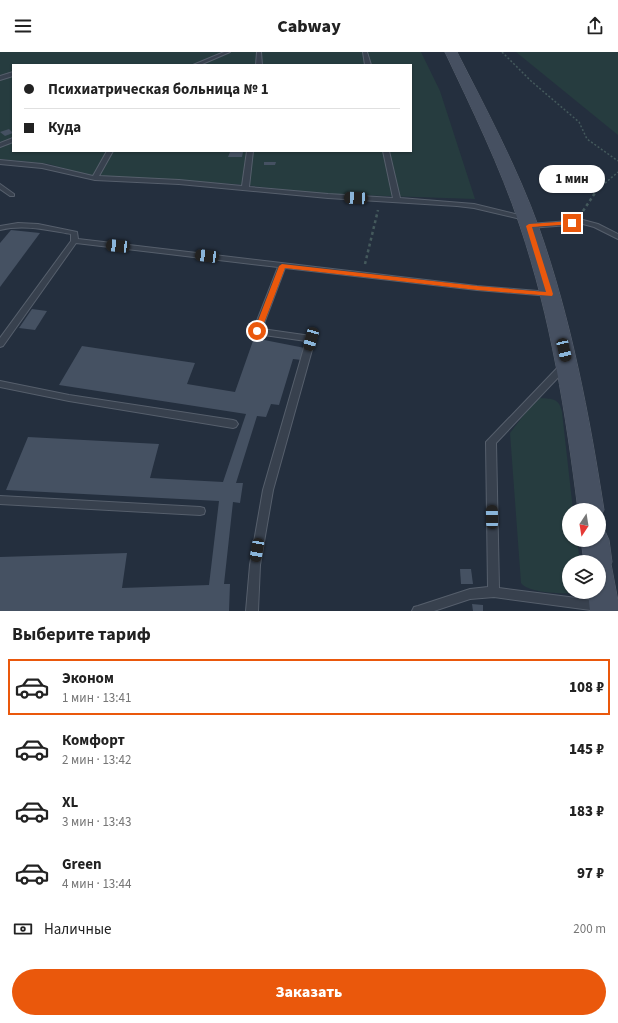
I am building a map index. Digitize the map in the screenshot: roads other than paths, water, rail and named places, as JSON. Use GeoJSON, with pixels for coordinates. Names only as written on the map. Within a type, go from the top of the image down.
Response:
{"type":"FeatureCollection","features":[{"type":"Feature","properties":{"kind":"street"},"geometry":{"type":"LineString","coordinates":[[451,52],[500,154],[527,222],[550,294],[567,363],[579,426],[590,503]]}},
{"type":"Feature","properties":{"kind":"street"},"geometry":{"type":"LineString","coordinates":[[603,599],[604,609]]}},
{"type":"Feature","properties":{"kind":"lane"},"geometry":{"type":"LineString","coordinates":[[213,52],[220,55]]}},
{"type":"Feature","properties":{"kind":"lane"},"geometry":{"type":"LineString","coordinates":[[198,64],[228,52]]}},
{"type":"Feature","properties":{"kind":"lane"},"geometry":{"type":"LineString","coordinates":[[259,52],[259,64]]}},
{"type":"Feature","properties":{"kind":"lane"},"geometry":{"type":"LineString","coordinates":[[365,52],[368,64]]}},
{"type":"Feature","properties":{"kind":"lane"},"geometry":{"type":"LineString","coordinates":[[0,78],[12,74]]}},
{"type":"Feature","properties":{"kind":"lane"},"geometry":{"type":"LineString","coordinates":[[0,145],[12,140]]}},
{"type":"Feature","properties":{"kind":"lane"},"geometry":{"type":"LineString","coordinates":[[95,178],[109,152]]}},
{"type":"Feature","properties":{"kind":"lane"},"geometry":{"type":"LineString","coordinates":[[244,188],[250,152]]}},
{"type":"Feature","properties":{"kind":"lane"},"geometry":{"type":"LineString","coordinates":[[386,152],[397,200]]}},
{"type":"Feature","properties":{"kind":"lane"},"geometry":{"type":"LineString","coordinates":[[0,162],[42,166],[95,178],[179,182],[328,196],[474,206],[527,222],[583,222],[596,225],[618,237]]}},
{"type":"Feature","properties":{"kind":"lane"},"geometry":{"type":"LineString","coordinates":[[0,186],[12,195]]}},
{"type":"Feature","properties":{"kind":"lane"},"geometry":{"type":"LineString","coordinates":[[0,228],[9,225],[39,227],[75,234],[74,241],[0,344]]}},
{"type":"Feature","properties":{"kind":"lane"},"geometry":{"type":"LineString","coordinates":[[74,241],[477,288],[550,294]]}},
{"type":"Feature","properties":{"kind":"lane"},"geometry":{"type":"LineString","coordinates":[[252,611],[255,565],[268,490],[311,339],[257,331],[282,266]]}},
{"type":"Feature","properties":{"kind":"lane"},"geometry":{"type":"LineString","coordinates":[[494,592],[491,442],[567,363]]}},
{"type":"Feature","properties":{"kind":"lane"},"geometry":{"type":"LineString","coordinates":[[0,384],[69,398],[233,424]]}},
{"type":"Feature","properties":{"kind":"lane"},"geometry":{"type":"LineString","coordinates":[[0,500],[200,511]]}},
{"type":"Feature","properties":{"kind":"lane"},"geometry":{"type":"LineString","coordinates":[[418,611],[470,594],[494,592],[604,609]]}}]}
